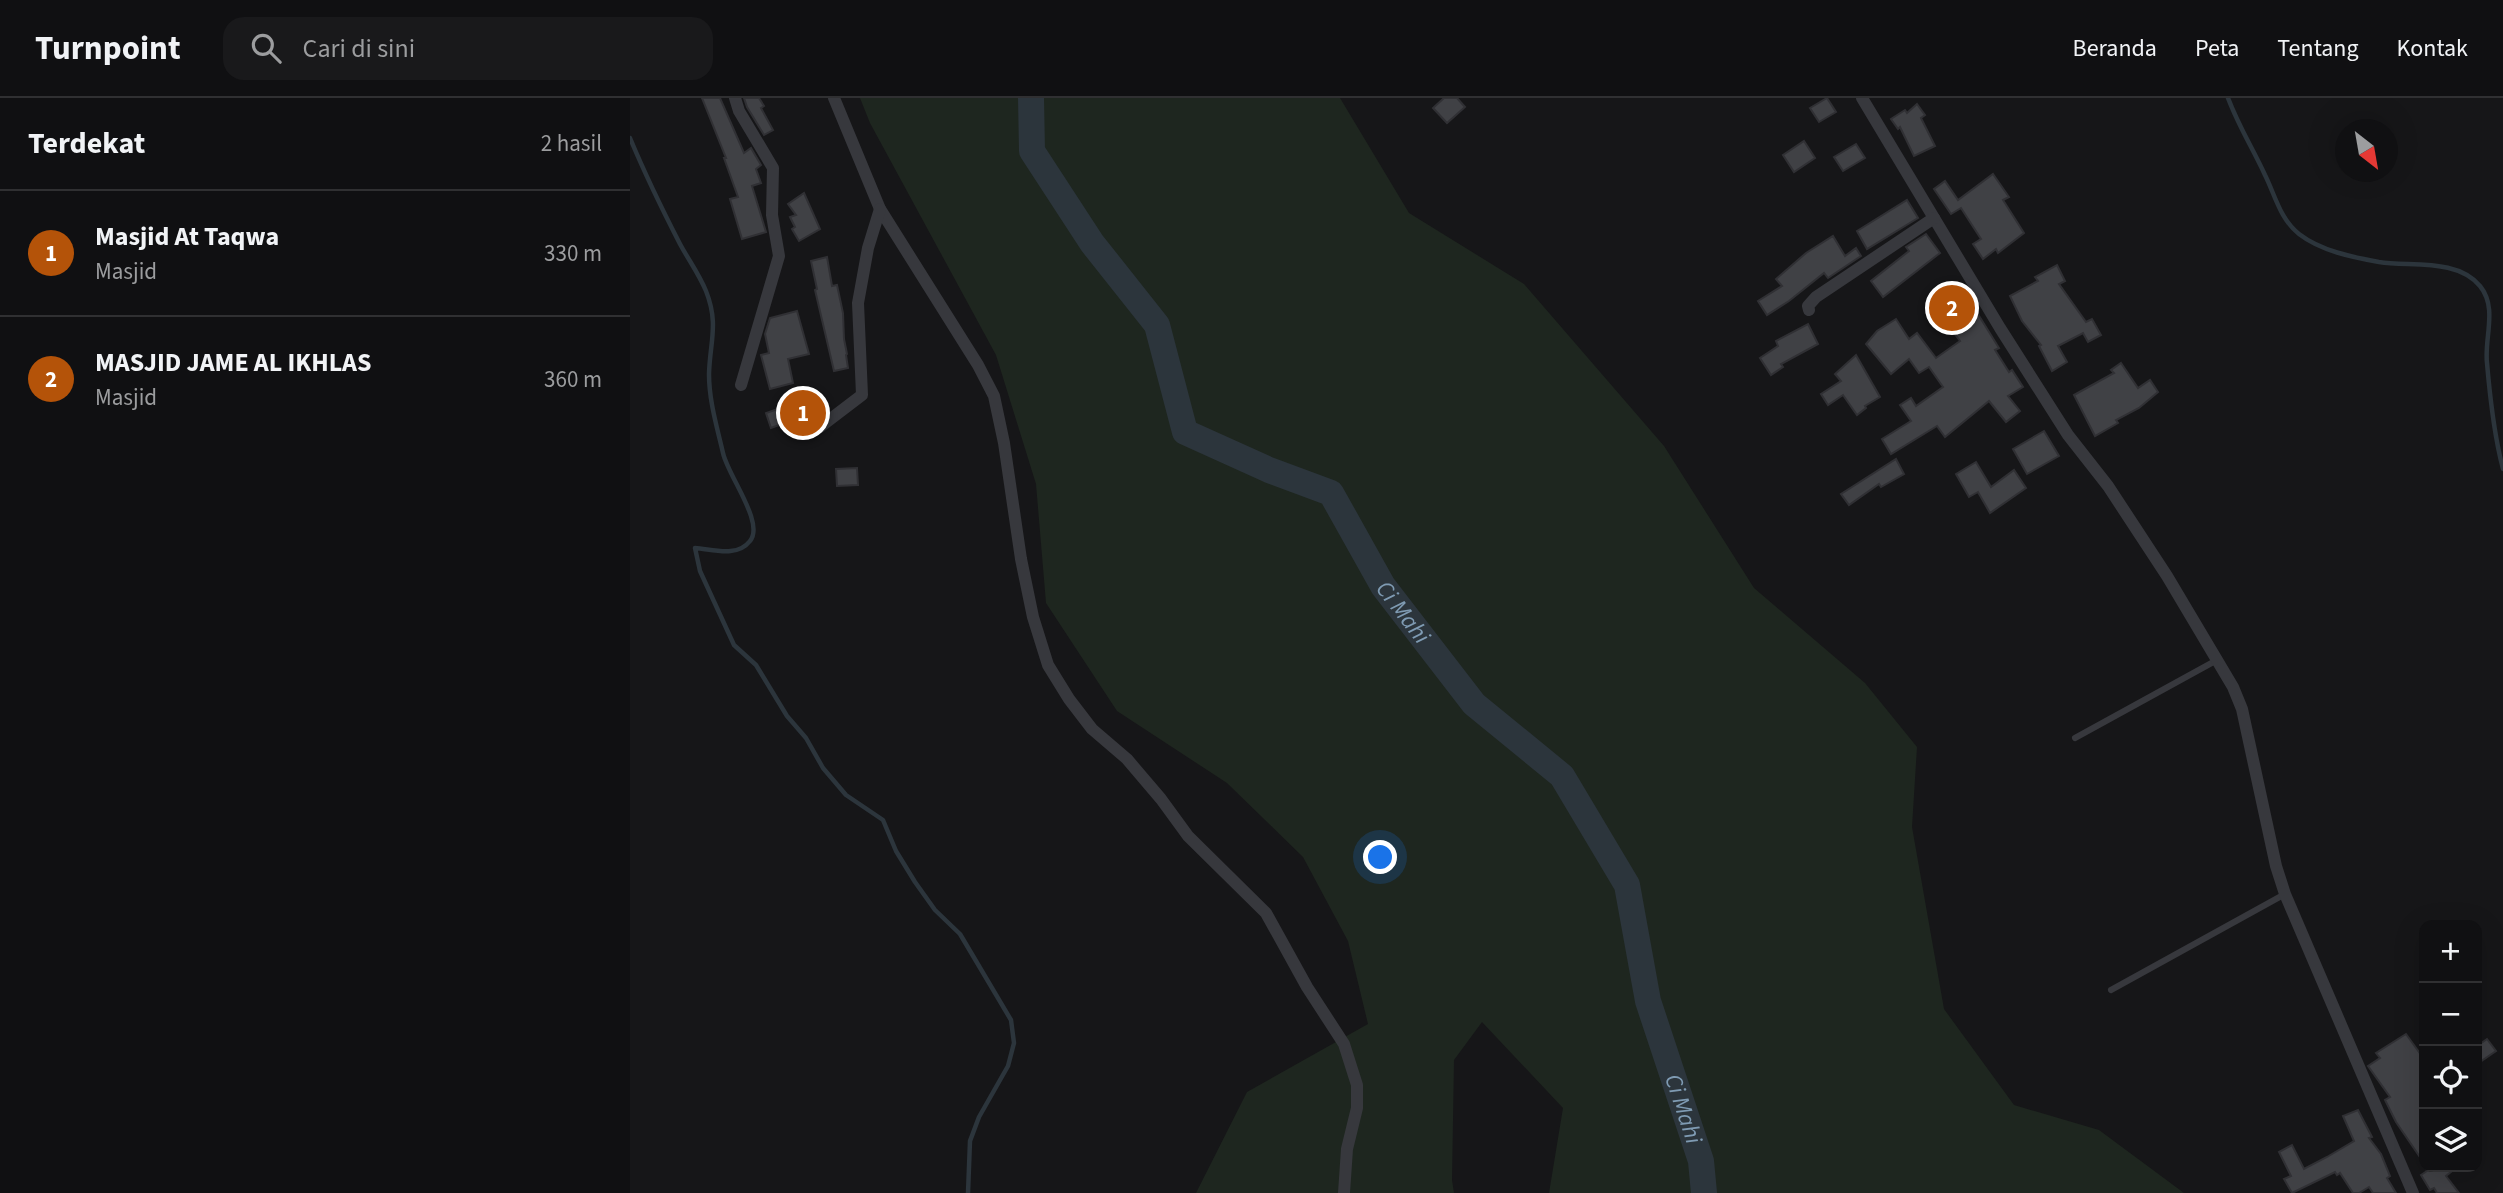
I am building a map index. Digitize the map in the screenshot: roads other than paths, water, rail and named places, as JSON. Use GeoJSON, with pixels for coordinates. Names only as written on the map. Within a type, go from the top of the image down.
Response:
{"type":"FeatureCollection","features":[{"type":"Feature","properties":{"kind":"street"},"geometry":{"type":"LineString","coordinates":[[735,98],[739,111],[773,168],[772,215],[779,256],[741,385]]}},
{"type":"Feature","properties":{"kind":"street"},"geometry":{"type":"LineString","coordinates":[[834,98],[880,209],[963,341],[994,396],[1033,617],[1048,665],[1092,729],[1127,760],[1161,799],[1188,836],[1266,913],[1307,987],[1344,1044],[1357,1085],[1357,1108],[1347,1149],[1344,1193]]}},
{"type":"Feature","properties":{"kind":"street"},"geometry":{"type":"LineString","coordinates":[[1862,98],[2000,328],[2068,435],[2108,486],[2167,576],[2233,687],[2242,709],[2276,866],[2285,894],[2413,1193]]}},
{"type":"Feature","properties":{"kind":"street"},"geometry":{"type":"LineString","coordinates":[[820,427],[862,395],[858,303],[880,209]]}},
{"type":"Feature","properties":{"kind":"street"},"geometry":{"type":"LineString","coordinates":[[1809,310],[1808,306],[1816,297],[1934,218]]}},
{"type":"Feature","properties":{"kind":"lane"},"geometry":{"type":"LineString","coordinates":[[2075,738],[2217,660]]}},
{"type":"Feature","properties":{"kind":"lane"},"geometry":{"type":"LineString","coordinates":[[2111,990],[2285,894]]}},
{"type":"Feature","properties":{"kind":"waterway","name":"Ci Mahi"},"geometry":{"type":"LineString","coordinates":[[1031,98],[1032,151],[1092,243],[1157,325],[1185,432],[1269,470],[1331,493],[1383,586],[1474,704],[1562,776],[1627,885],[1648,1001],[1701,1161],[1704,1193]]}},
{"type":"Feature","properties":{"kind":"waterway"},"geometry":{"type":"LineString","coordinates":[[2228,98],[2283,214],[2299,234],[2327,249],[2358,258],[2446,267],[2470,277],[2480,286],[2488,304],[2487,363],[2503,469]]}},
{"type":"Feature","properties":{"kind":"waterway"},"geometry":{"type":"LineString","coordinates":[[630,138],[660,205],[710,303],[713,323],[710,394],[726,463],[753,523],[753,533],[745,546],[731,551],[695,548],[700,571],[734,645],[756,665],[787,716],[806,738],[823,768],[846,795],[883,820],[896,851],[915,882],[935,910],[960,934],[1011,1020],[1014,1043],[1008,1066],[979,1117],[970,1141],[968,1193]]}},
{"type":"Feature","properties":{"kind":"place","name":"MASJID JAME AL IKHLAS"},"geometry":{"type":"Point","coordinates":[1952,308]}},
{"type":"Feature","properties":{"kind":"place","name":"Masjid At Taqwa"},"geometry":{"type":"Point","coordinates":[803,413]}}]}
